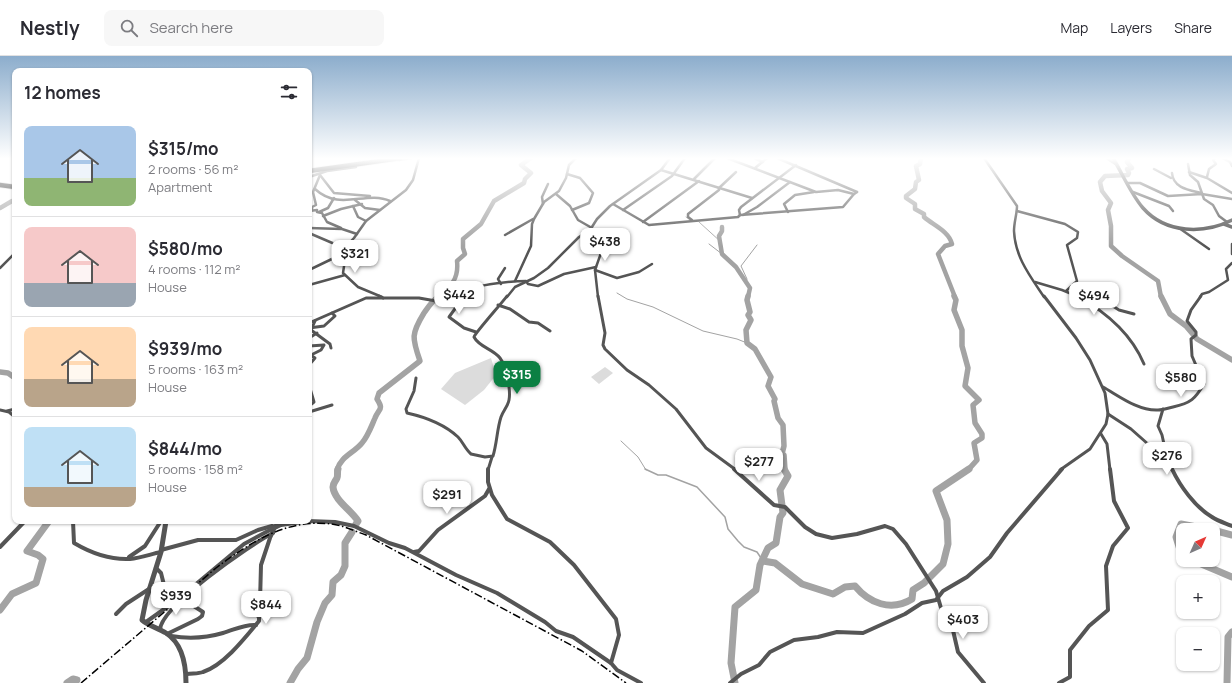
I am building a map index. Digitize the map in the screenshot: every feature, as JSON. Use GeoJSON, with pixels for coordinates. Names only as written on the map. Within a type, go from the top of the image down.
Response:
{"type":"FeatureCollection","features":[{"type":"Feature","properties":{"kind":"street"},"geometry":{"type":"LineString","coordinates":[[331,187],[334,193],[382,197],[390,201]]}},
{"type":"Feature","properties":{"kind":"street"},"geometry":{"type":"LineString","coordinates":[[312,269],[331,260],[357,234],[366,221],[407,187]]}},
{"type":"Feature","properties":{"kind":"street"},"geometry":{"type":"LineString","coordinates":[[543,204],[542,197],[546,187]]}},
{"type":"Feature","properties":{"kind":"street"},"geometry":{"type":"LineString","coordinates":[[515,281],[531,246],[532,224],[534,219],[543,204],[556,194],[561,187]]}},
{"type":"Feature","properties":{"kind":"street"},"geometry":{"type":"LineString","coordinates":[[572,210],[589,203],[593,193],[587,187]]}},
{"type":"Feature","properties":{"kind":"street"},"geometry":{"type":"LineString","coordinates":[[611,663],[619,635],[616,619],[574,565],[558,552],[550,542],[507,519],[489,489],[487,472],[496,447],[501,417],[509,400],[510,389],[501,360],[496,354],[476,341],[474,337],[476,332],[486,323],[498,305],[515,287],[534,278],[548,268],[579,237],[591,229],[604,212],[637,187]]}},
{"type":"Feature","properties":{"kind":"street"},"geometry":{"type":"LineString","coordinates":[[623,210],[656,187]]}},
{"type":"Feature","properties":{"kind":"street"},"geometry":{"type":"LineString","coordinates":[[643,222],[690,187]]}},
{"type":"Feature","properties":{"kind":"street"},"geometry":{"type":"LineString","coordinates":[[741,215],[739,209],[766,187]]}},
{"type":"Feature","properties":{"kind":"street"},"geometry":{"type":"LineString","coordinates":[[741,215],[757,207],[783,187]]}},
{"type":"Feature","properties":{"kind":"street"},"geometry":{"type":"LineString","coordinates":[[804,187],[816,192]]}},
{"type":"Feature","properties":{"kind":"street"},"geometry":{"type":"LineString","coordinates":[[613,204],[649,225],[727,218],[741,215],[844,207],[857,192],[846,187]]}},
{"type":"Feature","properties":{"kind":"street"},"geometry":{"type":"LineString","coordinates":[[730,683],[742,674],[759,665],[770,652],[794,640],[818,637],[837,632],[863,633],[905,614],[922,603],[936,600],[951,584],[967,577],[981,565],[1060,470],[1084,455],[1101,434],[1106,424],[1108,414],[1102,386],[1087,354],[1052,309],[1025,268],[1016,249],[1014,229],[1017,211],[1014,202],[1004,187]]}},
{"type":"Feature","properties":{"kind":"street"},"geometry":{"type":"LineString","coordinates":[[1130,187],[1143,208],[1151,215],[1165,223],[1179,228],[1209,249]]}},
{"type":"Feature","properties":{"kind":"street"},"geometry":{"type":"LineString","coordinates":[[1148,187],[1168,196],[1202,193]]}},
{"type":"Feature","properties":{"kind":"street"},"geometry":{"type":"LineString","coordinates":[[1184,187],[1202,193],[1232,199]]}},
{"type":"Feature","properties":{"kind":"street"},"geometry":{"type":"LineString","coordinates":[[1200,187],[1204,199],[1213,205],[1219,216],[1232,228]]}},
{"type":"Feature","properties":{"kind":"street"},"geometry":{"type":"LineString","coordinates":[[1223,187],[1232,193]]}},
{"type":"Feature","properties":{"kind":"street"},"geometry":{"type":"LineString","coordinates":[[693,220],[689,219],[688,214],[716,193],[719,188],[752,198]]}},
{"type":"Feature","properties":{"kind":"street"},"geometry":{"type":"LineString","coordinates":[[312,207],[316,205],[313,192],[315,189],[324,196],[334,198],[355,200],[373,197]]}},
{"type":"Feature","properties":{"kind":"street"},"geometry":{"type":"LineString","coordinates":[[788,212],[784,204],[795,195],[838,190],[854,194]]}},
{"type":"Feature","properties":{"kind":"street"},"geometry":{"type":"LineString","coordinates":[[1133,192],[1171,207],[1174,211]]}},
{"type":"Feature","properties":{"kind":"street"},"geometry":{"type":"LineString","coordinates":[[556,194],[572,210],[578,220],[591,229],[598,239],[599,248],[602,253],[598,259],[596,268],[597,291],[605,333],[604,347],[627,370],[649,385],[676,409],[706,448],[736,470],[758,492],[774,505],[785,507],[805,527],[816,534],[832,538],[885,526],[890,527],[906,544],[923,568],[939,597],[941,608],[952,626],[958,652],[984,683]]}},
{"type":"Feature","properties":{"kind":"street"},"geometry":{"type":"LineString","coordinates":[[319,212],[328,208],[334,198]]}},
{"type":"Feature","properties":{"kind":"street"},"geometry":{"type":"LineString","coordinates":[[355,200],[362,204],[365,208],[380,210]]}},
{"type":"Feature","properties":{"kind":"street"},"geometry":{"type":"LineString","coordinates":[[322,216],[362,204]]}},
{"type":"Feature","properties":{"kind":"street"},"geometry":{"type":"LineString","coordinates":[[353,206],[358,217],[366,221]]}},
{"type":"Feature","properties":{"kind":"street"},"geometry":{"type":"LineString","coordinates":[[312,210],[315,209],[322,213],[322,216],[327,224],[357,234]]}},
{"type":"Feature","properties":{"kind":"street"},"geometry":{"type":"LineString","coordinates":[[1017,211],[1065,224],[1078,232],[1077,238],[1067,245],[1069,256],[1075,266],[1077,281],[1066,291]]}},
{"type":"Feature","properties":{"kind":"street"},"geometry":{"type":"LineString","coordinates":[[505,235],[534,219]]}},
{"type":"Feature","properties":{"kind":"street"},"geometry":{"type":"LineString","coordinates":[[1179,228],[1205,229],[1232,220]]}},
{"type":"Feature","properties":{"kind":"street"},"geometry":{"type":"LineString","coordinates":[[312,228],[342,229]]}},
{"type":"Feature","properties":{"kind":"street"},"geometry":{"type":"LineString","coordinates":[[312,234],[343,249],[346,253],[342,271],[358,287],[385,298]]}},
{"type":"Feature","properties":{"kind":"street"},"geometry":{"type":"LineString","coordinates":[[1232,240],[1232,254]]}},
{"type":"Feature","properties":{"kind":"street"},"geometry":{"type":"LineString","coordinates":[[0,268],[12,256]]}},
{"type":"Feature","properties":{"kind":"street"},"geometry":{"type":"LineString","coordinates":[[1102,386],[1131,403],[1153,410],[1187,404],[1197,396],[1204,384],[1195,365],[1190,348],[1192,338],[1196,335],[1196,332],[1187,321],[1188,316],[1193,307],[1198,303],[1202,294],[1228,280],[1226,268],[1232,263]]}},
{"type":"Feature","properties":{"kind":"street"},"geometry":{"type":"LineString","coordinates":[[438,300],[449,294],[515,281],[526,281],[528,284],[538,286],[564,274],[596,268],[617,278],[639,272],[652,264]]}},
{"type":"Feature","properties":{"kind":"street"},"geometry":{"type":"LineString","coordinates":[[501,284],[498,279],[505,268]]}},
{"type":"Feature","properties":{"kind":"street"},"geometry":{"type":"LineString","coordinates":[[312,284],[345,275]]}},
{"type":"Feature","properties":{"kind":"street"},"geometry":{"type":"LineString","coordinates":[[1035,282],[1066,291],[1100,312],[1125,332],[1141,355],[1144,364]]}},
{"type":"Feature","properties":{"kind":"street"},"geometry":{"type":"LineString","coordinates":[[312,322],[366,298],[419,298],[436,301],[454,301],[460,299],[468,290]]}},
{"type":"Feature","properties":{"kind":"street"},"geometry":{"type":"LineString","coordinates":[[1070,293],[1083,297],[1093,295],[1099,297],[1119,310],[1134,314]]}},
{"type":"Feature","properties":{"kind":"street"},"geometry":{"type":"LineString","coordinates":[[454,301],[458,306],[452,311],[449,317],[464,328],[476,332]]}},
{"type":"Feature","properties":{"kind":"street"},"geometry":{"type":"LineString","coordinates":[[498,305],[510,309],[529,322],[538,323],[550,331]]}},
{"type":"Feature","properties":{"kind":"street"},"geometry":{"type":"LineString","coordinates":[[312,328],[328,325],[335,316],[332,313]]}},
{"type":"Feature","properties":{"kind":"street"},"geometry":{"type":"LineString","coordinates":[[312,325],[315,321]]}},
{"type":"Feature","properties":{"kind":"street"},"geometry":{"type":"LineString","coordinates":[[312,330],[330,344],[331,348]]}},
{"type":"Feature","properties":{"kind":"street"},"geometry":{"type":"LineString","coordinates":[[312,336],[317,333]]}},
{"type":"Feature","properties":{"kind":"street"},"geometry":{"type":"LineString","coordinates":[[312,362],[315,359],[313,356],[324,347],[323,344],[326,341]]}},
{"type":"Feature","properties":{"kind":"street"},"geometry":{"type":"LineString","coordinates":[[312,346],[323,344]]}},
{"type":"Feature","properties":{"kind":"street"},"geometry":{"type":"LineString","coordinates":[[416,378],[414,392],[406,409],[407,413],[430,420],[457,436],[471,454],[487,457],[493,456]]}},
{"type":"Feature","properties":{"kind":"street"},"geometry":{"type":"LineString","coordinates":[[312,393],[314,402],[312,404]]}},
{"type":"Feature","properties":{"kind":"street"},"geometry":{"type":"LineString","coordinates":[[312,411],[332,405]]}},
{"type":"Feature","properties":{"kind":"street"},"geometry":{"type":"LineString","coordinates":[[1163,409],[1158,426],[1162,435],[1166,458],[1175,475],[1197,505],[1212,517],[1232,526]]}},
{"type":"Feature","properties":{"kind":"street"},"geometry":{"type":"LineString","coordinates":[[0,410],[12,415]]}},
{"type":"Feature","properties":{"kind":"street"},"geometry":{"type":"LineString","coordinates":[[5,411],[12,410]]}},
{"type":"Feature","properties":{"kind":"street"},"geometry":{"type":"LineString","coordinates":[[1108,414],[1131,429],[1166,458]]}},
{"type":"Feature","properties":{"kind":"street"},"geometry":{"type":"LineString","coordinates":[[1059,683],[1070,677],[1070,650],[1089,626],[1109,608],[1106,566],[1113,546],[1128,528],[1127,523],[1115,502],[1111,483],[1110,461],[1104,438],[1101,434]]}},
{"type":"Feature","properties":{"kind":"street"},"geometry":{"type":"LineString","coordinates":[[413,552],[418,551],[438,530],[485,496],[489,489]]}},
{"type":"Feature","properties":{"kind":"street"},"geometry":{"type":"LineString","coordinates":[[312,521],[335,522],[354,526],[389,543],[413,552],[456,575],[497,593],[534,615],[556,631],[572,637],[611,663],[617,670],[641,683]]}},
{"type":"Feature","properties":{"kind":"street"},"geometry":{"type":"LineString","coordinates":[[0,547],[22,524]]}},
{"type":"Feature","properties":{"kind":"street"},"geometry":{"type":"LineString","coordinates":[[73,524],[74,543],[101,554],[126,559],[198,540],[236,540],[258,530],[272,526],[276,527],[292,524]]}},
{"type":"Feature","properties":{"kind":"street"},"geometry":{"type":"LineString","coordinates":[[126,559],[145,547],[159,524]]}},
{"type":"Feature","properties":{"kind":"street"},"geometry":{"type":"LineString","coordinates":[[166,524],[161,551],[149,589],[142,620],[169,635],[189,639],[197,639],[223,633],[246,624],[256,624]]}},
{"type":"Feature","properties":{"kind":"street"},"geometry":{"type":"LineString","coordinates":[[187,674],[203,672],[216,665],[241,643],[260,618],[253,610],[254,607],[260,602],[261,565],[272,533],[277,524]]}},
{"type":"Feature","properties":{"kind":"street"},"geometry":{"type":"LineString","coordinates":[[160,630],[160,625],[179,600],[244,544],[276,527]]}},
{"type":"Feature","properties":{"kind":"street"},"geometry":{"type":"LineString","coordinates":[[145,623],[179,600],[231,559],[272,533]]}},
{"type":"Feature","properties":{"kind":"street"},"geometry":{"type":"LineString","coordinates":[[156,568],[161,573],[166,594],[189,603],[203,612],[202,616],[169,635]]}},
{"type":"Feature","properties":{"kind":"street"},"geometry":{"type":"LineString","coordinates":[[116,614],[126,604],[149,589]]}},
{"type":"Feature","properties":{"kind":"street"},"geometry":{"type":"LineString","coordinates":[[169,635],[179,646],[187,674],[186,683]]}},
{"type":"Feature","properties":{"kind":"shaded area"},"geometry":{"type":"Polygon","coordinates":[[[491,358],[496,375],[484,390],[465,405],[441,389],[455,373],[491,358]]]}},
{"type":"Feature","properties":{"kind":"shaded area"},"geometry":{"type":"Polygon","coordinates":[[[605,367],[613,373],[599,384],[591,377],[605,367]]]}},
{"type":"Feature","properties":{"kind":"waterway"},"geometry":{"type":"LineString","coordinates":[[437,297],[453,282],[457,273],[457,261],[465,254],[463,239],[481,224],[494,201],[517,187]]}},
{"type":"Feature","properties":{"kind":"waterway"},"geometry":{"type":"LineString","coordinates":[[915,187],[906,196],[906,198],[915,204],[915,209],[924,214],[924,217],[948,235],[952,244],[945,246],[938,254],[955,297]]}},
{"type":"Feature","properties":{"kind":"waterway"},"geometry":{"type":"LineString","coordinates":[[1101,187],[1102,191],[1111,203],[1108,210],[1111,226],[1111,246],[1122,256],[1158,281],[1161,297]]}},
{"type":"Feature","properties":{"kind":"waterway"},"geometry":{"type":"LineString","coordinates":[[0,208],[12,201]]}},
{"type":"Feature","properties":{"kind":"waterway"},"geometry":{"type":"LineString","coordinates":[[686,217],[690,220]]}},
{"type":"Feature","properties":{"kind":"waterway"},"geometry":{"type":"LineString","coordinates":[[699,222],[721,242]]}},
{"type":"Feature","properties":{"kind":"waterway"},"geometry":{"type":"LineString","coordinates":[[722,227],[722,231],[719,236],[722,254],[736,267],[750,288],[748,297]]}},
{"type":"Feature","properties":{"kind":"waterway"},"geometry":{"type":"LineString","coordinates":[[709,244],[722,254]]}},
{"type":"Feature","properties":{"kind":"waterway"},"geometry":{"type":"LineString","coordinates":[[746,283],[747,279],[741,266],[757,245]]}},
{"type":"Feature","properties":{"kind":"waterway"},"geometry":{"type":"LineString","coordinates":[[617,293],[627,299],[653,307],[703,331],[737,339],[747,343]]}},
{"type":"Feature","properties":{"kind":"waterway"},"geometry":{"type":"LineString","coordinates":[[337,470],[341,461],[359,446],[368,434],[380,409],[377,399],[379,393],[420,361],[415,347],[415,331],[424,313],[432,302],[439,296]]}},
{"type":"Feature","properties":{"kind":"waterway"},"geometry":{"type":"LineString","coordinates":[[748,296],[747,300],[750,312],[748,315],[751,320],[746,330],[747,343],[755,349],[771,377],[768,386],[775,399],[774,401],[778,418],[783,425],[784,446],[782,454],[784,455],[785,470]]}},
{"type":"Feature","properties":{"kind":"waterway"},"geometry":{"type":"LineString","coordinates":[[954,296],[956,300],[954,310],[962,330],[962,346],[968,368],[965,386],[979,400],[973,405],[975,423],[982,434],[982,438],[974,443],[977,460],[969,469]]}},
{"type":"Feature","properties":{"kind":"waterway"},"geometry":{"type":"LineString","coordinates":[[1161,296],[1170,314],[1186,326],[1197,339],[1232,360]]}},
{"type":"Feature","properties":{"kind":"waterway"},"geometry":{"type":"LineString","coordinates":[[0,372],[8,373],[12,376]]}},
{"type":"Feature","properties":{"kind":"waterway"},"geometry":{"type":"LineString","coordinates":[[621,441],[638,457],[646,469]]}},
{"type":"Feature","properties":{"kind":"waterway"},"geometry":{"type":"LineString","coordinates":[[338,469],[337,477],[333,486],[334,492],[358,521],[356,524]]}},
{"type":"Feature","properties":{"kind":"waterway"},"geometry":{"type":"LineString","coordinates":[[646,469],[658,475],[666,475],[697,487],[725,517],[728,529],[738,541],[744,547],[757,552],[763,561]]}},
{"type":"Feature","properties":{"kind":"waterway"},"geometry":{"type":"LineString","coordinates":[[735,683],[731,663],[735,607],[756,590],[760,565],[768,548],[776,543],[780,517],[783,513],[780,490],[788,476],[784,469]]}},
{"type":"Feature","properties":{"kind":"waterway"},"geometry":{"type":"LineString","coordinates":[[763,561],[775,563],[802,584],[833,594],[845,587],[855,586],[867,597],[881,604],[896,605],[904,603],[912,599],[913,590],[924,583],[943,564],[948,544],[947,520],[936,491],[969,469]]}},
{"type":"Feature","properties":{"kind":"waterway"},"geometry":{"type":"LineString","coordinates":[[0,610],[12,594],[36,583],[43,559],[38,555],[27,551],[47,524]]}},
{"type":"Feature","properties":{"kind":"waterway"},"geometry":{"type":"LineString","coordinates":[[290,683],[298,669],[307,658],[317,622],[325,603],[332,595],[333,582],[341,575],[345,566],[345,543],[352,532]]}},
{"type":"Feature","properties":{"kind":"waterway"},"geometry":{"type":"LineString","coordinates":[[1220,532],[1232,535]]}},
{"type":"Feature","properties":{"kind":"waterway"},"geometry":{"type":"LineString","coordinates":[[1208,567],[1232,577]]}},
{"type":"Feature","properties":{"kind":"waterway"},"geometry":{"type":"LineString","coordinates":[[1227,683],[1228,637],[1232,632]]}},
{"type":"Feature","properties":{"kind":"waterway"},"geometry":{"type":"LineString","coordinates":[[67,683],[73,679],[77,680]]}},
{"type":"Feature","properties":{"kind":"railway"},"geometry":{"type":"LineString","coordinates":[[81,683],[216,568],[230,558],[258,540],[273,533],[304,524]]}},
{"type":"Feature","properties":{"kind":"railway"},"geometry":{"type":"LineString","coordinates":[[312,524],[337,525],[366,535],[582,651],[626,683]]}}]}
